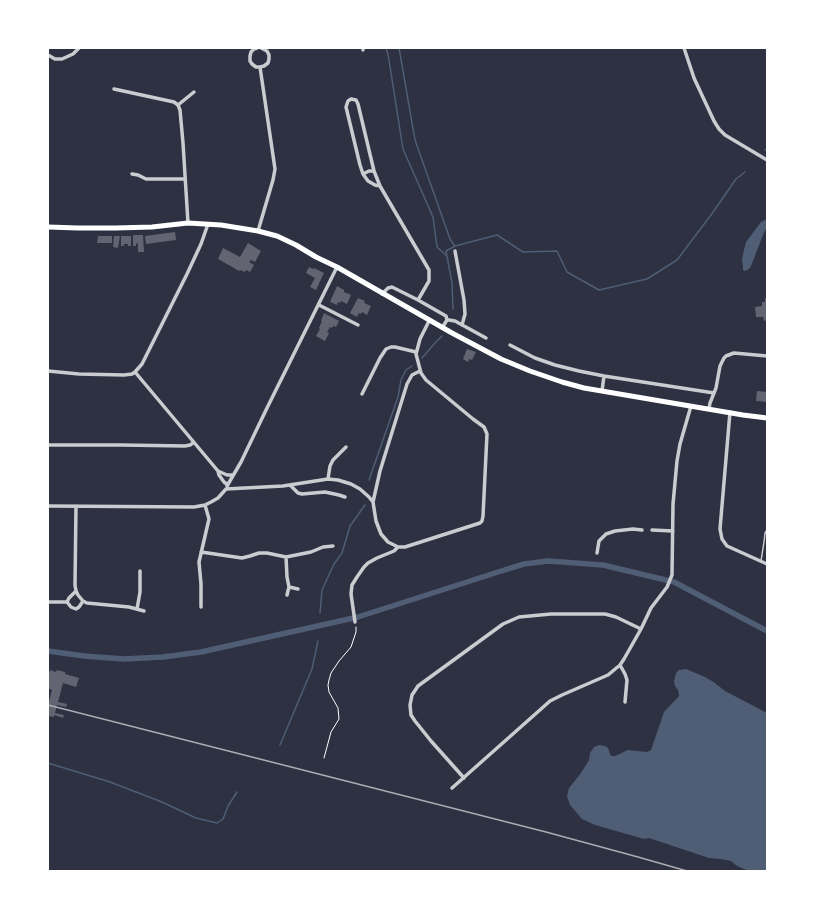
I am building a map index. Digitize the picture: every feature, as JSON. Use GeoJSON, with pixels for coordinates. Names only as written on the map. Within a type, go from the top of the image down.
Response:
{"type":"FeatureCollection","features":[{"type":"Feature","properties":{"kind":"main road"},"geometry":{"type":"LineString","coordinates":[[48,227],[114,228],[208,224],[258,231],[277,236],[337,267],[429,321],[520,368],[562,382],[602,391],[767,418]]}},
{"type":"Feature","properties":{"kind":"street"},"geometry":{"type":"LineString","coordinates":[[48,55],[55,59],[62,59],[73,54],[79,48]]}},
{"type":"Feature","properties":{"kind":"street"},"geometry":{"type":"LineString","coordinates":[[257,48],[251,52],[250,56],[250,61],[256,67],[264,66],[268,63],[269,55],[267,51],[261,48]]}},
{"type":"Feature","properties":{"kind":"street"},"geometry":{"type":"LineString","coordinates":[[684,48],[694,78],[719,129],[725,135],[767,160]]}},
{"type":"Feature","properties":{"kind":"street"},"geometry":{"type":"LineString","coordinates":[[258,231],[275,169],[260,67]]}},
{"type":"Feature","properties":{"kind":"street"},"geometry":{"type":"LineString","coordinates":[[114,89],[174,102],[178,105],[180,110],[188,224]]}},
{"type":"Feature","properties":{"kind":"street"},"geometry":{"type":"LineString","coordinates":[[178,105],[194,92]]}},
{"type":"Feature","properties":{"kind":"street"},"geometry":{"type":"LineString","coordinates":[[380,186],[375,185],[363,174],[346,107],[348,101],[351,99],[356,100],[358,104],[374,171],[380,186],[429,270],[429,281],[418,300]]}},
{"type":"Feature","properties":{"kind":"street"},"geometry":{"type":"LineString","coordinates":[[363,174],[369,171],[374,171]]}},
{"type":"Feature","properties":{"kind":"street"},"geometry":{"type":"LineString","coordinates":[[132,174],[146,179],[185,179]]}},
{"type":"Feature","properties":{"kind":"street"},"geometry":{"type":"LineString","coordinates":[[48,371],[79,374],[124,375],[135,372],[142,364],[187,274],[201,244],[208,224]]}},
{"type":"Feature","properties":{"kind":"street"},"geometry":{"type":"LineString","coordinates":[[454,251],[464,300],[465,314],[462,325]]}},
{"type":"Feature","properties":{"kind":"street"},"geometry":{"type":"LineString","coordinates":[[48,506],[194,507],[205,505],[218,498],[226,489],[233,476],[337,267]]}},
{"type":"Feature","properties":{"kind":"street"},"geometry":{"type":"LineString","coordinates":[[382,294],[388,288],[392,287],[444,314],[447,320]]}},
{"type":"Feature","properties":{"kind":"street"},"geometry":{"type":"LineString","coordinates":[[318,304],[358,325]]}},
{"type":"Feature","properties":{"kind":"street"},"geometry":{"type":"LineString","coordinates":[[447,320],[452,320],[486,338]]}},
{"type":"Feature","properties":{"kind":"street"},"geometry":{"type":"LineString","coordinates":[[442,328],[447,320]]}},
{"type":"Feature","properties":{"kind":"street"},"geometry":{"type":"LineString","coordinates":[[226,489],[272,487],[328,479],[351,484],[369,497],[372,502],[376,521],[382,534],[388,542],[398,547],[405,547],[482,521],[487,431],[426,380],[420,371],[416,352],[420,339],[429,321]]}},
{"type":"Feature","properties":{"kind":"street"},"geometry":{"type":"LineString","coordinates":[[510,345],[535,358],[555,365],[604,376],[714,393]]}},
{"type":"Feature","properties":{"kind":"street"},"geometry":{"type":"LineString","coordinates":[[362,394],[386,349],[395,347],[416,352]]}},
{"type":"Feature","properties":{"kind":"street"},"geometry":{"type":"LineString","coordinates":[[709,409],[716,388],[720,366],[726,356],[734,353],[767,356]]}},
{"type":"Feature","properties":{"kind":"street"},"geometry":{"type":"LineString","coordinates":[[372,502],[407,384],[412,375],[420,371]]}},
{"type":"Feature","properties":{"kind":"street"},"geometry":{"type":"LineString","coordinates":[[135,372],[228,485]]}},
{"type":"Feature","properties":{"kind":"street"},"geometry":{"type":"LineString","coordinates":[[602,391],[604,376]]}},
{"type":"Feature","properties":{"kind":"street"},"geometry":{"type":"LineString","coordinates":[[452,788],[550,701],[604,677],[620,665],[641,629],[651,608],[667,587],[672,575],[673,504],[677,461],[681,439],[691,406]]}},
{"type":"Feature","properties":{"kind":"street"},"geometry":{"type":"LineString","coordinates":[[730,412],[720,529],[722,539],[727,546],[767,564]]}},
{"type":"Feature","properties":{"kind":"street"},"geometry":{"type":"LineString","coordinates":[[48,445],[121,444],[185,446],[193,443]]}},
{"type":"Feature","properties":{"kind":"street"},"geometry":{"type":"LineString","coordinates":[[328,479],[330,466],[333,460],[346,447]]}},
{"type":"Feature","properties":{"kind":"street"},"geometry":{"type":"LineString","coordinates":[[218,471],[233,476]]}},
{"type":"Feature","properties":{"kind":"street"},"geometry":{"type":"LineString","coordinates":[[290,485],[298,493],[302,494],[329,493],[345,498]]}},
{"type":"Feature","properties":{"kind":"street"},"geometry":{"type":"LineString","coordinates":[[201,607],[199,566],[209,519],[205,505]]}},
{"type":"Feature","properties":{"kind":"street"},"geometry":{"type":"LineString","coordinates":[[76,506],[75,580],[76,590],[83,601],[87,603],[129,607],[144,611]]}},
{"type":"Feature","properties":{"kind":"street"},"geometry":{"type":"LineString","coordinates":[[597,553],[599,541],[606,534],[615,531],[633,529],[642,530]]}},
{"type":"Feature","properties":{"kind":"street"},"geometry":{"type":"LineString","coordinates":[[652,530],[673,531]]}},
{"type":"Feature","properties":{"kind":"street"},"geometry":{"type":"LineString","coordinates":[[201,552],[234,557],[246,557],[264,552],[286,557],[333,546]]}},
{"type":"Feature","properties":{"kind":"street"},"geometry":{"type":"LineString","coordinates":[[355,622],[350,594],[351,588],[366,565],[394,551],[398,547]]}},
{"type":"Feature","properties":{"kind":"street"},"geometry":{"type":"LineString","coordinates":[[286,557],[289,587],[287,595]]}},
{"type":"Feature","properties":{"kind":"street"},"geometry":{"type":"LineString","coordinates":[[137,609],[140,592],[140,571]]}},
{"type":"Feature","properties":{"kind":"street"},"geometry":{"type":"LineString","coordinates":[[289,587],[298,589]]}},
{"type":"Feature","properties":{"kind":"street"},"geometry":{"type":"LineString","coordinates":[[67,602],[76,590]]}},
{"type":"Feature","properties":{"kind":"street"},"geometry":{"type":"LineString","coordinates":[[67,602],[70,608],[77,608],[83,601]]}},
{"type":"Feature","properties":{"kind":"street"},"geometry":{"type":"LineString","coordinates":[[48,602],[67,602]]}},
{"type":"Feature","properties":{"kind":"street"},"geometry":{"type":"LineString","coordinates":[[464,778],[431,741],[411,715],[411,698],[413,692],[418,686],[502,624],[519,617],[551,614],[605,614],[616,616],[641,629]]}},
{"type":"Feature","properties":{"kind":"street"},"geometry":{"type":"LineString","coordinates":[[620,665],[627,680],[624,702]]}},
{"type":"Feature","properties":{"kind":"lane"},"geometry":{"type":"LineString","coordinates":[[761,561],[765,533],[767,530]]}},
{"type":"Feature","properties":{"kind":"path"},"geometry":{"type":"LineString","coordinates":[[324,758],[331,732],[339,719],[338,708],[329,692],[329,680],[331,673],[339,661],[351,647],[356,632],[355,622]]}},
{"type":"Feature","properties":{"kind":"water"},"geometry":{"type":"Polygon","coordinates":[[[767,219],[767,227],[751,266],[745,271],[743,270],[742,260],[746,242],[761,222],[767,219]]]}},
{"type":"Feature","properties":{"kind":"water"},"geometry":{"type":"Polygon","coordinates":[[[686,669],[705,677],[725,691],[767,713],[767,871],[749,871],[737,866],[731,861],[709,858],[649,838],[644,839],[595,825],[582,819],[570,805],[567,796],[569,788],[589,760],[590,753],[594,747],[599,745],[605,746],[608,748],[611,756],[615,756],[628,750],[647,752],[651,750],[664,712],[679,696],[674,681],[676,673],[679,670],[686,669]]]}},
{"type":"Feature","properties":{"kind":"building"},"geometry":{"type":"Polygon","coordinates":[[[175,232],[176,240],[146,244],[145,236],[175,232]]]}},
{"type":"Feature","properties":{"kind":"building"},"geometry":{"type":"Polygon","coordinates":[[[133,235],[143,235],[144,252],[138,252],[138,243],[136,246],[133,246],[133,235]]]}},
{"type":"Feature","properties":{"kind":"building"},"geometry":{"type":"Polygon","coordinates":[[[98,236],[112,236],[112,243],[97,243],[98,236]]]}},
{"type":"Feature","properties":{"kind":"building"},"geometry":{"type":"Polygon","coordinates":[[[114,236],[120,236],[118,248],[113,247],[114,236]]]}},
{"type":"Feature","properties":{"kind":"building"},"geometry":{"type":"Polygon","coordinates":[[[121,236],[131,236],[131,246],[124,244],[124,246],[121,246],[121,236]]]}},
{"type":"Feature","properties":{"kind":"building"},"geometry":{"type":"Polygon","coordinates":[[[248,243],[261,251],[255,262],[251,260],[249,262],[254,265],[250,272],[246,270],[245,272],[239,271],[218,259],[223,248],[240,257],[248,243]]]}},
{"type":"Feature","properties":{"kind":"building"},"geometry":{"type":"Polygon","coordinates":[[[309,267],[324,273],[316,290],[310,287],[315,278],[306,273],[309,267]]]}},
{"type":"Feature","properties":{"kind":"building"},"geometry":{"type":"Polygon","coordinates":[[[337,286],[344,290],[344,292],[351,295],[347,304],[341,301],[340,303],[338,302],[337,305],[330,302],[337,286]]]}},
{"type":"Feature","properties":{"kind":"building"},"geometry":{"type":"Polygon","coordinates":[[[358,298],[371,306],[367,315],[362,312],[361,314],[359,313],[357,317],[350,313],[358,298]]]}},
{"type":"Feature","properties":{"kind":"building"},"geometry":{"type":"Polygon","coordinates":[[[765,298],[767,298],[767,320],[764,321],[763,317],[756,317],[755,307],[762,306],[762,302],[765,302],[765,298]]]}},
{"type":"Feature","properties":{"kind":"building"},"geometry":{"type":"Polygon","coordinates":[[[324,313],[339,321],[336,327],[330,327],[325,341],[316,336],[320,329],[319,328],[324,313]]]}},
{"type":"Feature","properties":{"kind":"building"},"geometry":{"type":"Polygon","coordinates":[[[467,349],[476,352],[472,360],[469,359],[468,362],[463,359],[467,349]]]}},
{"type":"Feature","properties":{"kind":"building"},"geometry":{"type":"Polygon","coordinates":[[[757,391],[767,392],[767,402],[756,401],[757,391]]]}},
{"type":"Feature","properties":{"kind":"building"},"geometry":{"type":"Polygon","coordinates":[[[50,670],[65,672],[65,674],[79,678],[76,687],[63,683],[58,702],[67,704],[66,707],[57,705],[55,713],[64,715],[63,718],[54,715],[54,717],[48,716],[48,705],[52,690],[48,688],[48,677],[50,670]]]}},
{"type":"Feature","properties":{"kind":"waterway"},"geometry":{"type":"LineString","coordinates":[[386,48],[403,149],[433,217],[437,247],[447,256]]}},
{"type":"Feature","properties":{"kind":"waterway"},"geometry":{"type":"LineString","coordinates":[[399,48],[415,140],[450,239],[454,245]]}},
{"type":"Feature","properties":{"kind":"waterway"},"geometry":{"type":"LineString","coordinates":[[453,309],[452,283],[446,251],[455,246],[497,235],[523,252],[557,251],[567,272],[599,290],[647,279],[677,260],[736,179],[745,172]]}},
{"type":"Feature","properties":{"kind":"waterway"},"geometry":{"type":"LineString","coordinates":[[422,358],[442,336]]}},
{"type":"Feature","properties":{"kind":"waterway"},"geometry":{"type":"LineString","coordinates":[[369,480],[398,397],[401,380],[406,370],[412,366]]}},
{"type":"Feature","properties":{"kind":"waterway"},"geometry":{"type":"LineString","coordinates":[[320,613],[322,590],[334,564],[342,553],[350,526],[365,505]]}},
{"type":"Feature","properties":{"kind":"waterway"},"geometry":{"type":"LineString","coordinates":[[48,651],[84,656],[124,659],[163,657],[201,652],[358,617],[524,564],[548,561],[603,565],[674,582],[767,631]]}},
{"type":"Feature","properties":{"kind":"waterway"},"geometry":{"type":"LineString","coordinates":[[280,745],[312,669],[318,641]]}},
{"type":"Feature","properties":{"kind":"waterway"},"geometry":{"type":"LineString","coordinates":[[48,763],[110,782],[162,802],[196,818],[217,823],[223,819],[228,806],[237,792]]}},
{"type":"Feature","properties":{"kind":"railway"},"geometry":{"type":"LineString","coordinates":[[48,705],[546,832],[687,871]]}}]}
